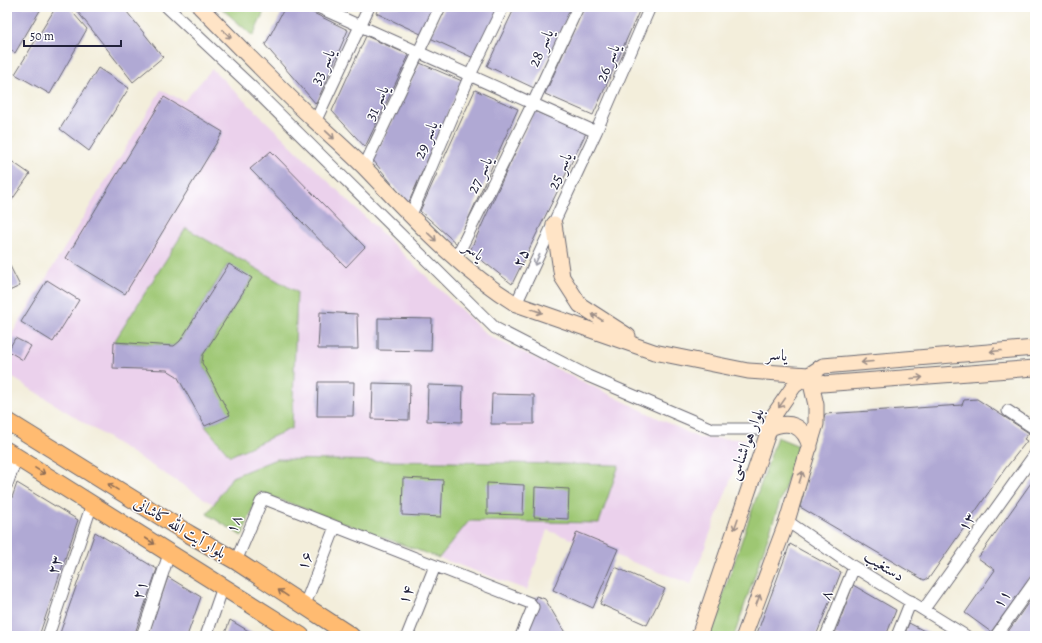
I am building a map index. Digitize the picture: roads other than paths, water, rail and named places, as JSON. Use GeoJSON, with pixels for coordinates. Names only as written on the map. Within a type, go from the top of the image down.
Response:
{"type":"FeatureCollection","features":[{"type":"Feature","properties":{"kind":"main road","name":"یاسر"},"geometry":{"type":"LineString","coordinates":[[200,7],[315,122],[364,167],[410,217],[455,260],[516,304],[654,352],[748,371],[809,375],[822,384],[1035,368]]}},
{"type":"Feature","properties":{"kind":"main road"},"geometry":{"type":"LineString","coordinates":[[554,224],[562,277],[580,306],[654,352]]}},
{"type":"Feature","properties":{"kind":"main road","name":"یاسر"},"geometry":{"type":"LineString","coordinates":[[809,375],[823,366],[1035,348]]}},
{"type":"Feature","properties":{"kind":"main road","name":"بلوار هواشناسی"},"geometry":{"type":"LineString","coordinates":[[698,636],[768,429],[774,415],[794,386],[809,375]]}},
{"type":"Feature","properties":{"kind":"main road"},"geometry":{"type":"LineString","coordinates":[[744,636],[787,521],[816,424],[816,410],[809,375]]}},
{"type":"Feature","properties":{"kind":"main road","name":"بلوار آیت الله کاشانی"},"geometry":{"type":"LineString","coordinates":[[7,421],[236,562],[351,636]]}},
{"type":"Feature","properties":{"kind":"main road"},"geometry":{"type":"LineString","coordinates":[[768,429],[778,425],[790,424],[803,430],[810,447]]}},
{"type":"Feature","properties":{"kind":"main road","name":"بلوار آیت الله کاشانی"},"geometry":{"type":"LineString","coordinates":[[12,454],[299,635]]}},
{"type":"Feature","properties":{"kind":"street"},"geometry":{"type":"LineString","coordinates":[[167,7],[252,87],[495,328],[588,376],[712,429],[768,429]]}},
{"type":"Feature","properties":{"kind":"street"},"geometry":{"type":"LineString","coordinates":[[318,7],[596,132]]}},
{"type":"Feature","properties":{"kind":"street","name":"یاسر 33"},"geometry":{"type":"LineString","coordinates":[[315,122],[368,7]]}},
{"type":"Feature","properties":{"kind":"street","name":"یاسر 31"},"geometry":{"type":"LineString","coordinates":[[364,167],[440,7]]}},
{"type":"Feature","properties":{"kind":"street","name":"یاسر 29"},"geometry":{"type":"LineString","coordinates":[[410,217],[470,75],[504,7]]}},
{"type":"Feature","properties":{"kind":"street","name":"یاسر 28"},"geometry":{"type":"LineString","coordinates":[[533,103],[578,7]]}},
{"type":"Feature","properties":{"kind":"street","name":"یاسر 26"},"geometry":{"type":"LineString","coordinates":[[596,132],[650,7]]}},
{"type":"Feature","properties":{"kind":"street","name":"یاسر 27"},"geometry":{"type":"LineString","coordinates":[[455,260],[533,103]]}},
{"type":"Feature","properties":{"kind":"street","name":"یاسر 25"},"geometry":{"type":"LineString","coordinates":[[554,224],[596,132]]}},
{"type":"Feature","properties":{"kind":"street","name":"۲۵"},"geometry":{"type":"LineString","coordinates":[[516,304],[554,224]]}},
{"type":"Feature","properties":{"kind":"street"},"geometry":{"type":"LineString","coordinates":[[1008,411],[1035,429]]}},
{"type":"Feature","properties":{"kind":"street"},"geometry":{"type":"LineString","coordinates":[[7,484],[12,454]]}},
{"type":"Feature","properties":{"kind":"street","name":"۱۳"},"geometry":{"type":"LineString","coordinates":[[924,609],[1035,454]]}},
{"type":"Feature","properties":{"kind":"street","name":"۱۸"},"geometry":{"type":"LineString","coordinates":[[236,562],[263,499],[335,527]]}},
{"type":"Feature","properties":{"kind":"street","name":"۲۳"},"geometry":{"type":"LineString","coordinates":[[48,636],[92,504]]}},
{"type":"Feature","properties":{"kind":"street","name":"دستغیب"},"geometry":{"type":"LineString","coordinates":[[787,521],[854,567],[964,635]]}},
{"type":"Feature","properties":{"kind":"street"},"geometry":{"type":"LineString","coordinates":[[335,527],[532,604],[521,636]]}},
{"type":"Feature","properties":{"kind":"street","name":"۱۶"},"geometry":{"type":"LineString","coordinates":[[304,606],[335,527]]}},
{"type":"Feature","properties":{"kind":"street","name":"۲۱"},"geometry":{"type":"LineString","coordinates":[[142,636],[169,554]]}},
{"type":"Feature","properties":{"kind":"street","name":"۱۴"},"geometry":{"type":"LineString","coordinates":[[407,636],[435,566]]}},
{"type":"Feature","properties":{"kind":"street","name":"۸"},"geometry":{"type":"LineString","coordinates":[[826,636],[854,567]]}},
{"type":"Feature","properties":{"kind":"street","name":"۱۱"},"geometry":{"type":"LineString","coordinates":[[996,636],[1035,581]]}},
{"type":"Feature","properties":{"kind":"street"},"geometry":{"type":"LineString","coordinates":[[206,636],[223,587]]}},
{"type":"Feature","properties":{"kind":"street"},"geometry":{"type":"LineString","coordinates":[[897,636],[911,601]]}}]}
